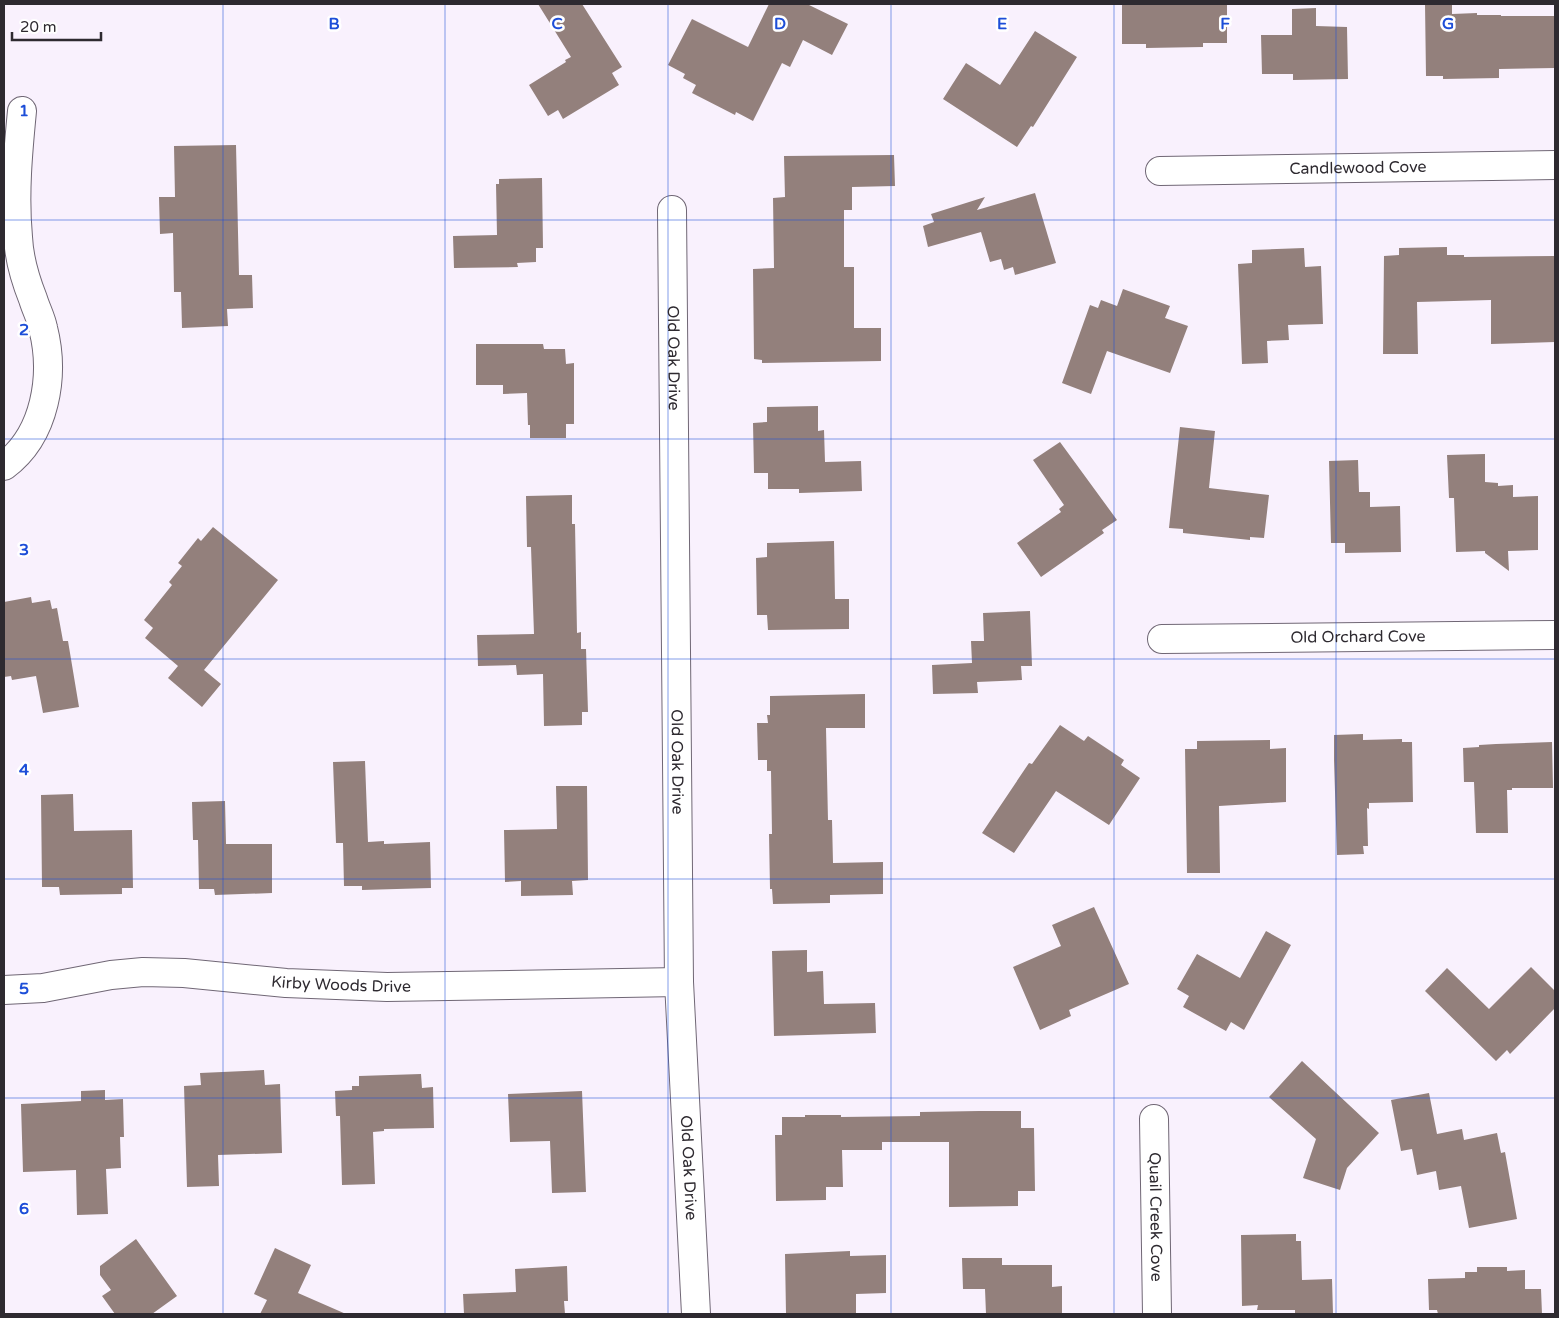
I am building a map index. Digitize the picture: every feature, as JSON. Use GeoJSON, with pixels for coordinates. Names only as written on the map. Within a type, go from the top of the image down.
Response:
{"type":"FeatureCollection","features":[{"type":"Feature","properties":{"kind":"street"},"geometry":{"type":"LineString","coordinates":[[4,466],[29,438],[42,413],[48,384],[49,352],[43,326],[22,268],[18,237],[18,157],[22,111]]}},
{"type":"Feature","properties":{"kind":"street","name":"Candlewood Cove"},"geometry":{"type":"LineString","coordinates":[[1160,171],[1555,165]]}},
{"type":"Feature","properties":{"kind":"street","name":"Old Oak Drive"},"geometry":{"type":"LineString","coordinates":[[672,210],[679,982],[696,1314]]}},
{"type":"Feature","properties":{"kind":"street","name":"Old Orchard Cove"},"geometry":{"type":"LineString","coordinates":[[1162,639],[1555,635]]}},
{"type":"Feature","properties":{"kind":"street","name":"Kirby Woods Drive"},"geometry":{"type":"LineString","coordinates":[[4,990],[42,988],[111,975],[143,972],[184,972],[296,984],[378,987],[679,982]]}},
{"type":"Feature","properties":{"kind":"street","name":"Quail Creek Cove"},"geometry":{"type":"LineString","coordinates":[[1154,1119],[1157,1314]]}},
{"type":"Feature","properties":{"kind":"building"},"geometry":{"type":"Polygon","coordinates":[[[538,4],[582,4],[622,67],[612,73],[619,85],[563,119],[558,110],[548,116],[529,85],[571,57],[538,4]]]}},
{"type":"Feature","properties":{"kind":"building"},"geometry":{"type":"Polygon","coordinates":[[[769,4],[807,4],[848,24],[832,55],[803,40],[790,67],[782,63],[753,121],[736,112],[735,115],[692,93],[696,85],[683,78],[685,74],[668,65],[692,19],[748,47],[769,4]]]}},
{"type":"Feature","properties":{"kind":"building"},"geometry":{"type":"Polygon","coordinates":[[[1122,4],[1227,4],[1227,43],[1203,43],[1203,47],[1146,48],[1146,44],[1122,44],[1122,4]]]}},
{"type":"Feature","properties":{"kind":"building"},"geometry":{"type":"Polygon","coordinates":[[[1425,4],[1452,4],[1452,14],[1555,16],[1555,68],[1499,69],[1499,78],[1443,79],[1443,76],[1426,76],[1425,4]]]}},
{"type":"Feature","properties":{"kind":"building"},"geometry":{"type":"Polygon","coordinates":[[[1316,8],[1316,26],[1347,27],[1348,79],[1293,80],[1293,74],[1262,74],[1261,35],[1292,35],[1292,9],[1316,8]]]}},
{"type":"Feature","properties":{"kind":"building"},"geometry":{"type":"Polygon","coordinates":[[[1035,31],[1077,57],[1033,127],[1031,126],[1017,147],[943,99],[966,63],[1000,85],[1035,31]]]}},
{"type":"Feature","properties":{"kind":"building"},"geometry":{"type":"Polygon","coordinates":[[[236,145],[239,275],[252,275],[253,308],[227,309],[228,326],[182,328],[181,292],[174,292],[173,233],[160,234],[159,197],[175,197],[174,146],[236,145]]]}},
{"type":"Feature","properties":{"kind":"building"},"geometry":{"type":"Polygon","coordinates":[[[894,155],[895,186],[852,187],[852,210],[844,210],[844,267],[854,267],[854,328],[881,328],[881,361],[762,363],[762,360],[754,359],[753,269],[774,268],[773,198],[785,197],[784,156],[894,155]]]}},
{"type":"Feature","properties":{"kind":"building"},"geometry":{"type":"Polygon","coordinates":[[[542,178],[543,248],[536,248],[536,262],[517,263],[518,267],[454,268],[453,236],[497,235],[496,184],[499,184],[499,179],[542,178]]]}},
{"type":"Feature","properties":{"kind":"building"},"geometry":{"type":"Polygon","coordinates":[[[1035,193],[1056,263],[1015,275],[1013,267],[1004,270],[1001,259],[990,262],[981,232],[928,247],[923,226],[934,222],[931,214],[985,197],[977,210],[1035,193]]]}},
{"type":"Feature","properties":{"kind":"building"},"geometry":{"type":"Polygon","coordinates":[[[1447,247],[1447,255],[1464,255],[1464,257],[1555,256],[1555,342],[1491,344],[1491,300],[1417,302],[1418,354],[1383,354],[1384,256],[1399,255],[1399,248],[1447,247]]]}},
{"type":"Feature","properties":{"kind":"building"},"geometry":{"type":"Polygon","coordinates":[[[1304,248],[1305,267],[1321,266],[1323,324],[1288,325],[1289,340],[1267,341],[1268,363],[1242,364],[1238,264],[1252,263],[1252,250],[1304,248]]]}},
{"type":"Feature","properties":{"kind":"building"},"geometry":{"type":"Polygon","coordinates":[[[1123,289],[1170,306],[1165,318],[1188,326],[1170,373],[1107,351],[1091,394],[1062,383],[1090,305],[1098,308],[1101,300],[1117,306],[1123,289]]]}},
{"type":"Feature","properties":{"kind":"building"},"geometry":{"type":"Polygon","coordinates":[[[476,344],[543,344],[544,349],[565,349],[566,364],[574,363],[574,424],[566,424],[566,438],[530,438],[527,393],[503,394],[503,385],[476,385],[476,344]]]}},
{"type":"Feature","properties":{"kind":"building"},"geometry":{"type":"Polygon","coordinates":[[[818,406],[818,431],[824,430],[825,462],[861,461],[862,491],[799,493],[799,489],[768,489],[768,473],[754,473],[753,423],[767,422],[767,407],[818,406]]]}},
{"type":"Feature","properties":{"kind":"building"},"geometry":{"type":"Polygon","coordinates":[[[1180,427],[1215,431],[1209,488],[1269,495],[1264,538],[1250,537],[1250,540],[1183,533],[1183,529],[1169,528],[1180,427]]]}},
{"type":"Feature","properties":{"kind":"building"},"geometry":{"type":"Polygon","coordinates":[[[1060,442],[1117,520],[1102,530],[1104,533],[1041,577],[1017,543],[1061,512],[1059,509],[1064,505],[1033,460],[1060,442]]]}},
{"type":"Feature","properties":{"kind":"building"},"geometry":{"type":"Polygon","coordinates":[[[1485,454],[1485,482],[1498,483],[1498,486],[1513,485],[1513,497],[1538,496],[1538,550],[1508,551],[1509,571],[1485,553],[1485,551],[1456,552],[1454,498],[1449,498],[1447,455],[1485,454]]]}},
{"type":"Feature","properties":{"kind":"building"},"geometry":{"type":"Polygon","coordinates":[[[1358,460],[1359,492],[1370,492],[1370,507],[1400,506],[1401,552],[1345,553],[1345,543],[1331,543],[1329,461],[1358,460]]]}},
{"type":"Feature","properties":{"kind":"building"},"geometry":{"type":"Polygon","coordinates":[[[572,495],[572,524],[575,524],[577,633],[581,632],[581,649],[586,649],[588,712],[582,712],[582,725],[544,726],[543,674],[517,675],[516,665],[478,666],[477,635],[534,634],[531,547],[527,547],[526,496],[572,495]]]}},
{"type":"Feature","properties":{"kind":"building"},"geometry":{"type":"Polygon","coordinates":[[[213,527],[278,580],[204,670],[221,684],[202,707],[168,678],[178,666],[145,638],[153,628],[144,620],[172,585],[169,582],[182,566],[178,563],[198,538],[201,541],[213,527]]]}},
{"type":"Feature","properties":{"kind":"building"},"geometry":{"type":"Polygon","coordinates":[[[834,541],[835,599],[849,599],[849,629],[768,630],[767,615],[757,615],[756,558],[767,557],[767,543],[834,541]]]}},
{"type":"Feature","properties":{"kind":"building"},"geometry":{"type":"Polygon","coordinates":[[[31,597],[32,603],[50,600],[52,609],[57,608],[63,641],[68,641],[79,707],[43,713],[36,676],[12,680],[11,676],[4,677],[4,602],[31,597]]]}},
{"type":"Feature","properties":{"kind":"building"},"geometry":{"type":"Polygon","coordinates":[[[1030,611],[1032,666],[1021,666],[1022,680],[977,682],[978,693],[933,694],[932,665],[972,663],[971,641],[984,641],[983,613],[1030,611]]]}},
{"type":"Feature","properties":{"kind":"building"},"geometry":{"type":"Polygon","coordinates":[[[865,694],[865,728],[826,728],[828,820],[832,820],[833,863],[883,862],[883,894],[830,895],[830,903],[773,904],[772,889],[770,889],[769,834],[772,834],[771,771],[767,771],[767,760],[758,760],[757,723],[768,723],[767,715],[770,715],[770,696],[865,694]]]}},
{"type":"Feature","properties":{"kind":"building"},"geometry":{"type":"Polygon","coordinates":[[[1060,725],[1084,741],[1088,736],[1124,760],[1121,765],[1140,778],[1109,825],[1056,791],[1014,853],[982,833],[1029,763],[1032,764],[1060,725]]]}},
{"type":"Feature","properties":{"kind":"building"},"geometry":{"type":"Polygon","coordinates":[[[1363,734],[1363,740],[1402,739],[1402,742],[1412,742],[1413,802],[1369,803],[1369,809],[1367,808],[1368,846],[1363,846],[1364,854],[1337,855],[1334,735],[1363,734]]]}},
{"type":"Feature","properties":{"kind":"building"},"geometry":{"type":"Polygon","coordinates":[[[1270,740],[1270,749],[1286,748],[1286,802],[1219,806],[1220,873],[1187,873],[1185,749],[1197,749],[1197,741],[1270,740]]]}},
{"type":"Feature","properties":{"kind":"building"},"geometry":{"type":"Polygon","coordinates":[[[1552,742],[1553,788],[1512,788],[1512,790],[1507,790],[1508,833],[1476,833],[1474,782],[1464,782],[1463,748],[1479,747],[1479,745],[1552,742]]]}},
{"type":"Feature","properties":{"kind":"building"},"geometry":{"type":"Polygon","coordinates":[[[365,761],[368,842],[384,841],[384,844],[430,842],[431,888],[362,890],[362,886],[344,886],[343,843],[336,843],[333,762],[365,761]]]}},
{"type":"Feature","properties":{"kind":"building"},"geometry":{"type":"Polygon","coordinates":[[[556,786],[587,786],[588,880],[572,881],[573,895],[521,896],[521,881],[505,882],[504,830],[557,829],[556,786]]]}},
{"type":"Feature","properties":{"kind":"building"},"geometry":{"type":"Polygon","coordinates":[[[73,794],[74,831],[132,830],[133,888],[122,888],[122,894],[60,895],[59,887],[42,887],[41,795],[73,794]]]}},
{"type":"Feature","properties":{"kind":"building"},"geometry":{"type":"Polygon","coordinates":[[[225,801],[226,844],[272,844],[272,893],[215,895],[214,889],[199,889],[198,840],[193,840],[192,802],[225,801]]]}},
{"type":"Feature","properties":{"kind":"building"},"geometry":{"type":"Polygon","coordinates":[[[1094,907],[1129,984],[1069,1010],[1071,1016],[1040,1030],[1013,967],[1061,946],[1052,925],[1094,907]]]}},
{"type":"Feature","properties":{"kind":"building"},"geometry":{"type":"Polygon","coordinates":[[[1266,931],[1291,945],[1244,1030],[1231,1022],[1226,1031],[1183,1007],[1189,996],[1177,989],[1197,954],[1240,978],[1266,931]]]}},
{"type":"Feature","properties":{"kind":"building"},"geometry":{"type":"Polygon","coordinates":[[[807,950],[807,972],[823,971],[824,1004],[875,1003],[876,1033],[774,1036],[772,951],[807,950]]]}},
{"type":"Feature","properties":{"kind":"building"},"geometry":{"type":"Polygon","coordinates":[[[1531,967],[1555,991],[1555,1008],[1510,1054],[1507,1050],[1496,1061],[1425,991],[1447,968],[1489,1009],[1531,967]]]}},
{"type":"Feature","properties":{"kind":"building"},"geometry":{"type":"Polygon","coordinates":[[[1302,1061],[1379,1133],[1347,1168],[1340,1190],[1303,1178],[1316,1139],[1269,1097],[1302,1061]]]}},
{"type":"Feature","properties":{"kind":"building"},"geometry":{"type":"Polygon","coordinates":[[[264,1070],[265,1085],[280,1084],[282,1153],[218,1155],[219,1186],[187,1187],[184,1086],[201,1085],[200,1073],[264,1070]]]}},
{"type":"Feature","properties":{"kind":"building"},"geometry":{"type":"Polygon","coordinates":[[[421,1074],[422,1088],[433,1087],[434,1128],[384,1129],[384,1131],[373,1132],[375,1184],[342,1185],[340,1116],[336,1116],[335,1091],[352,1090],[352,1086],[359,1086],[359,1076],[421,1074]]]}},
{"type":"Feature","properties":{"kind":"building"},"geometry":{"type":"Polygon","coordinates":[[[105,1090],[105,1100],[123,1099],[124,1137],[120,1137],[121,1168],[106,1169],[108,1214],[77,1215],[76,1170],[23,1172],[21,1104],[81,1101],[81,1091],[105,1090]]]}},
{"type":"Feature","properties":{"kind":"building"},"geometry":{"type":"Polygon","coordinates":[[[582,1091],[586,1192],[552,1193],[550,1141],[510,1142],[508,1094],[582,1091]]]}},
{"type":"Feature","properties":{"kind":"building"},"geometry":{"type":"Polygon","coordinates":[[[1429,1093],[1437,1134],[1462,1129],[1464,1140],[1497,1133],[1501,1153],[1505,1152],[1517,1219],[1469,1228],[1461,1186],[1439,1190],[1436,1171],[1417,1175],[1412,1149],[1401,1151],[1391,1100],[1429,1093]]]}},
{"type":"Feature","properties":{"kind":"building"},"geometry":{"type":"Polygon","coordinates":[[[1021,1111],[1021,1128],[1034,1128],[1035,1191],[1018,1191],[1018,1206],[949,1207],[949,1142],[882,1142],[882,1150],[842,1150],[843,1187],[826,1187],[826,1200],[776,1201],[775,1135],[782,1135],[782,1117],[805,1117],[805,1115],[841,1115],[841,1117],[920,1116],[920,1112],[1021,1111]]]}},
{"type":"Feature","properties":{"kind":"building"},"geometry":{"type":"Polygon","coordinates":[[[1296,1234],[1296,1241],[1301,1241],[1302,1280],[1332,1279],[1333,1314],[1295,1314],[1295,1310],[1257,1310],[1258,1305],[1242,1306],[1241,1235],[1296,1234]]]}},
{"type":"Feature","properties":{"kind":"building"},"geometry":{"type":"Polygon","coordinates":[[[136,1239],[177,1296],[152,1314],[115,1314],[102,1296],[111,1290],[100,1275],[100,1266],[136,1239]]]}},
{"type":"Feature","properties":{"kind":"building"},"geometry":{"type":"Polygon","coordinates":[[[275,1248],[311,1265],[298,1293],[346,1314],[260,1314],[267,1300],[254,1294],[275,1248]]]}},
{"type":"Feature","properties":{"kind":"building"},"geometry":{"type":"Polygon","coordinates":[[[850,1251],[850,1256],[886,1255],[886,1293],[856,1294],[856,1314],[786,1314],[785,1254],[850,1251]]]}},
{"type":"Feature","properties":{"kind":"building"},"geometry":{"type":"Polygon","coordinates":[[[962,1258],[1002,1258],[1002,1265],[1052,1265],[1052,1287],[1062,1286],[1062,1314],[986,1314],[985,1289],[963,1289],[962,1258]]]}},
{"type":"Feature","properties":{"kind":"building"},"geometry":{"type":"Polygon","coordinates":[[[567,1266],[568,1301],[564,1301],[565,1314],[464,1314],[463,1294],[516,1292],[515,1269],[567,1266]]]}},
{"type":"Feature","properties":{"kind":"building"},"geometry":{"type":"Polygon","coordinates":[[[1477,1267],[1507,1267],[1507,1271],[1525,1270],[1525,1289],[1541,1289],[1542,1314],[1438,1314],[1437,1310],[1429,1310],[1428,1279],[1465,1278],[1465,1272],[1477,1272],[1477,1267]]]}}]}
